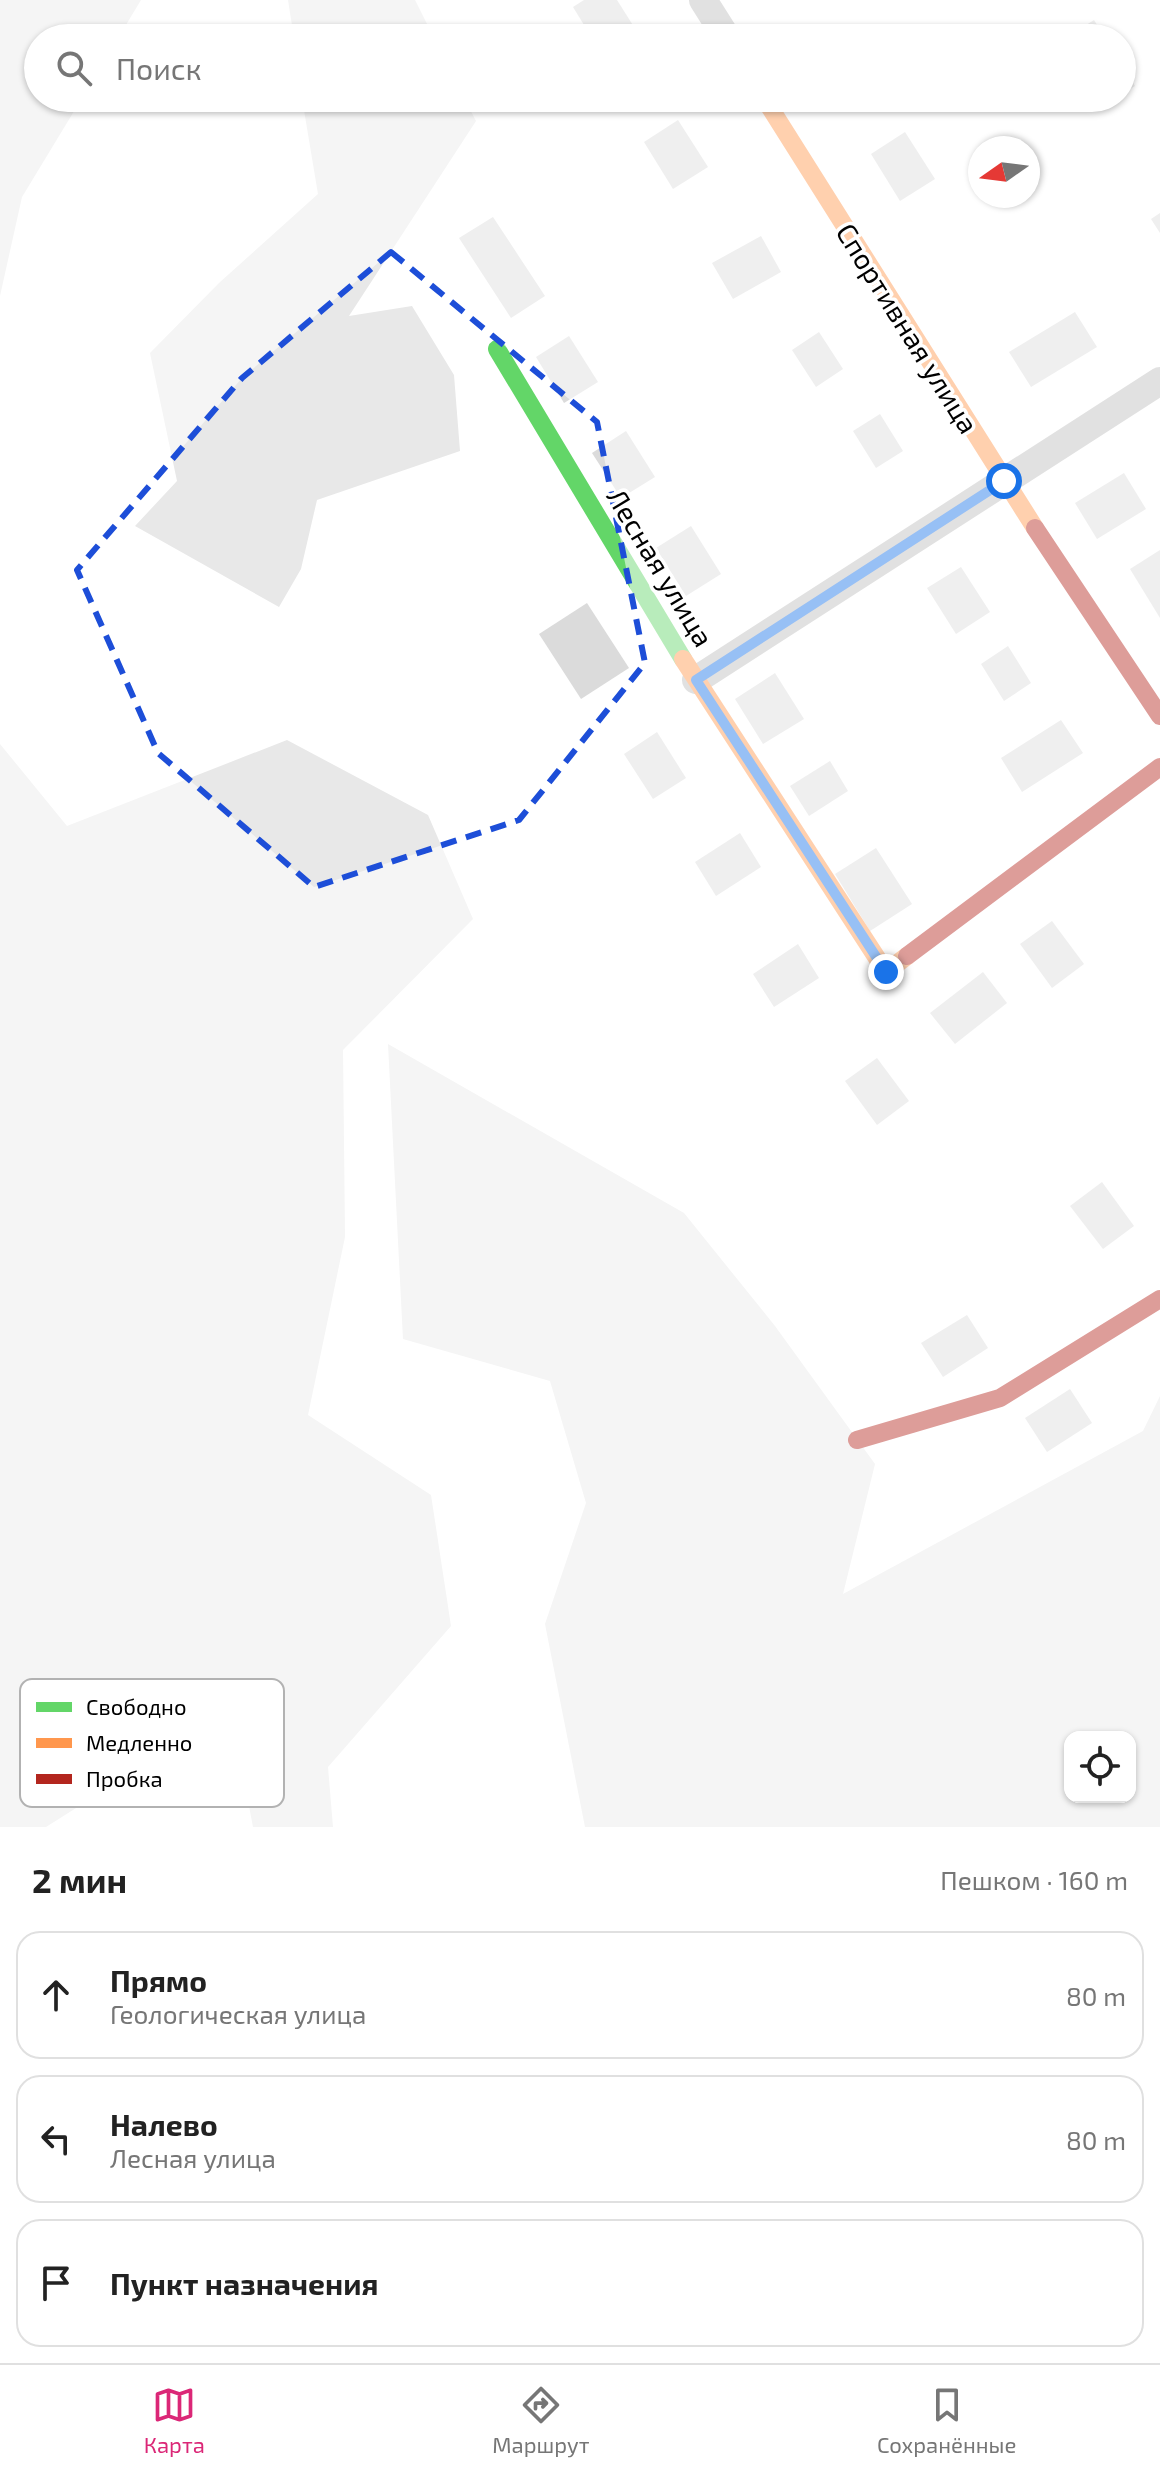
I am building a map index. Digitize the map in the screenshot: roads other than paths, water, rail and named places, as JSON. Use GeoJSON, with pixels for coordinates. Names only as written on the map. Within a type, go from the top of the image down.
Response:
{"type":"FeatureCollection","features":[{"type":"Feature","properties":{"kind":"street"},"geometry":{"type":"LineString","coordinates":[[703,0],[718,24]]}},
{"type":"Feature","properties":{"kind":"street","name":"Спортивная улица"},"geometry":{"type":"LineString","coordinates":[[773,112],[1004,481],[1160,716]]}},
{"type":"Feature","properties":{"kind":"street","name":"Лесная улица"},"geometry":{"type":"LineString","coordinates":[[497,349],[696,680],[886,972],[1160,767]]}},
{"type":"Feature","properties":{"kind":"street"},"geometry":{"type":"LineString","coordinates":[[696,680],[1160,381]]}},
{"type":"Feature","properties":{"kind":"street"},"geometry":{"type":"LineString","coordinates":[[857,1440],[1000,1398],[1160,1299]]}}]}
